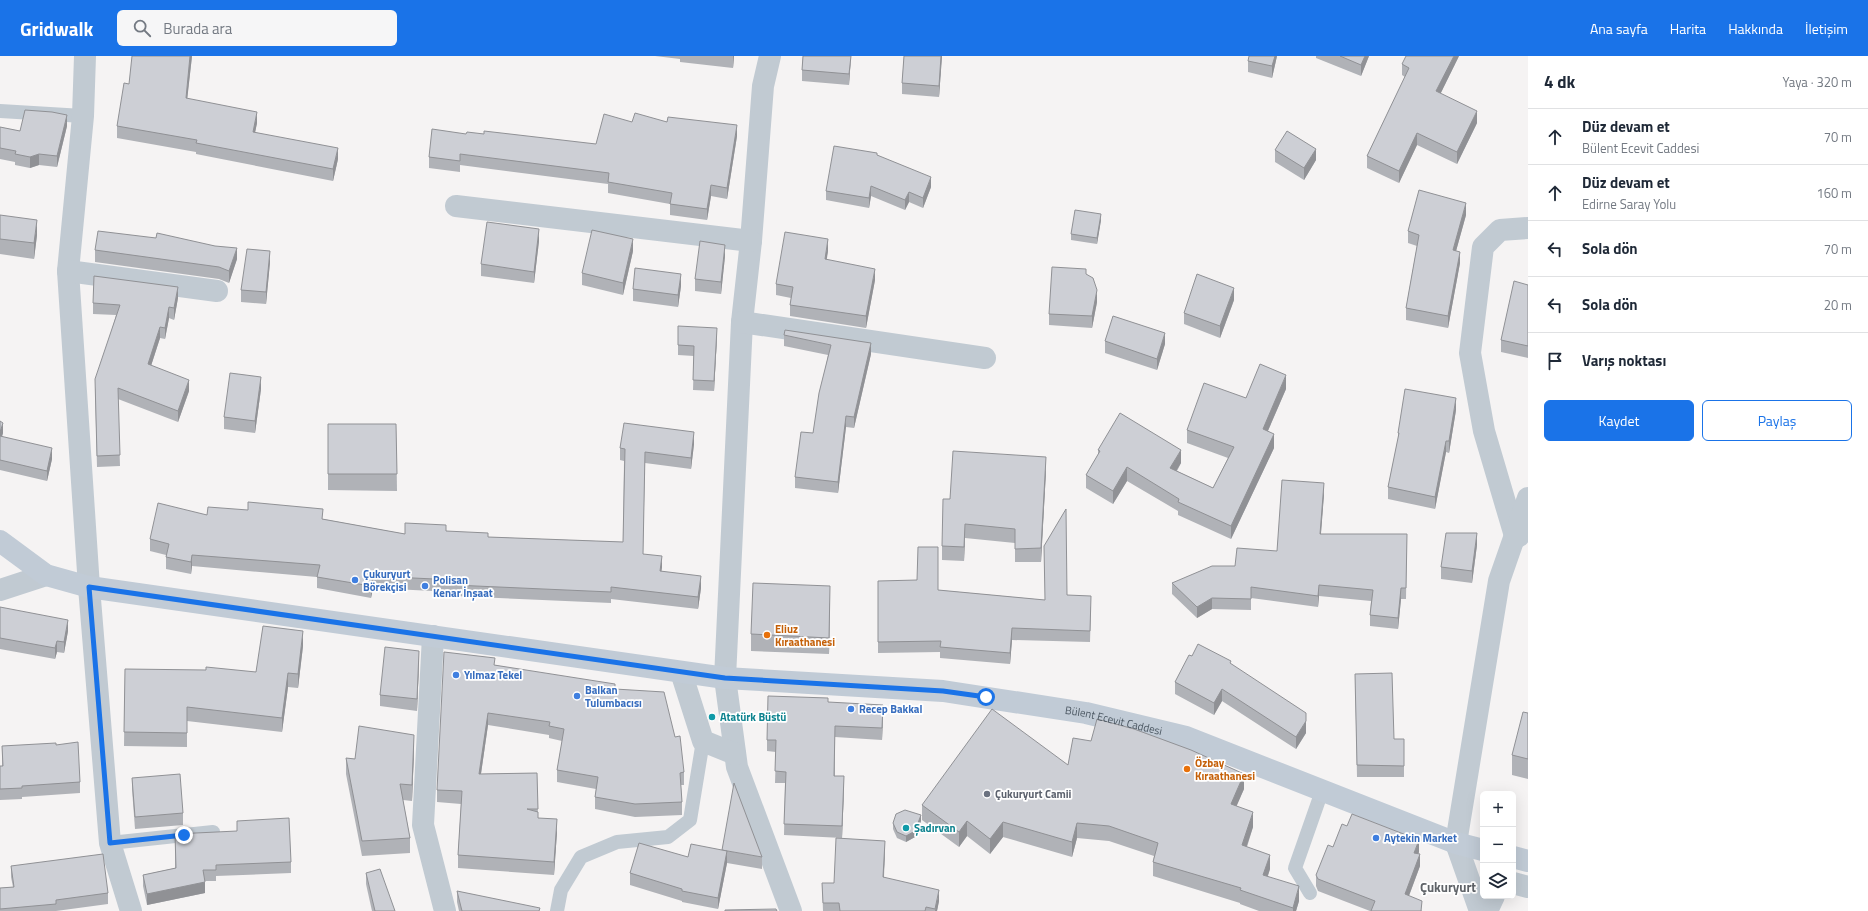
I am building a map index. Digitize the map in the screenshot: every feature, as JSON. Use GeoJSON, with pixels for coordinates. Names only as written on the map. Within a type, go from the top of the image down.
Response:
{"type":"FeatureCollection","features":[{"type":"Feature","properties":{"kind":"main road"},"geometry":{"type":"LineString","coordinates":[[0,541],[46,575]]}},
{"type":"Feature","properties":{"kind":"main road","name":"Bülent Ecevit Caddesi"},"geometry":{"type":"LineString","coordinates":[[46,575],[89,587],[725,678],[943,691],[1086,713],[1186,737],[1456,843],[1480,849]]}},
{"type":"Feature","properties":{"kind":"main road"},"geometry":{"type":"LineString","coordinates":[[1516,858],[1528,861]]}},
{"type":"Feature","properties":{"kind":"street"},"geometry":{"type":"LineString","coordinates":[[85,56],[83,116],[68,271],[89,587],[110,843],[131,911]]}},
{"type":"Feature","properties":{"kind":"street"},"geometry":{"type":"LineString","coordinates":[[770,56],[763,86],[751,241],[742,322],[725,678],[737,767],[791,911]]}},
{"type":"Feature","properties":{"kind":"street"},"geometry":{"type":"LineString","coordinates":[[456,206],[751,241]]}},
{"type":"Feature","properties":{"kind":"street"},"geometry":{"type":"LineString","coordinates":[[1521,536],[1484,431],[1470,352],[1483,246],[1500,230],[1528,228]]}},
{"type":"Feature","properties":{"kind":"street"},"geometry":{"type":"LineString","coordinates":[[68,271],[217,291]]}},
{"type":"Feature","properties":{"kind":"street"},"geometry":{"type":"LineString","coordinates":[[742,322],[985,358]]}},
{"type":"Feature","properties":{"kind":"street"},"geometry":{"type":"LineString","coordinates":[[1480,911],[1456,843],[1499,581],[1521,536],[1528,498]]}},
{"type":"Feature","properties":{"kind":"street"},"geometry":{"type":"LineString","coordinates":[[0,590],[46,575]]}},
{"type":"Feature","properties":{"kind":"street"},"geometry":{"type":"LineString","coordinates":[[433,636],[423,825],[445,911]]}},
{"type":"Feature","properties":{"kind":"street"},"geometry":{"type":"LineString","coordinates":[[681,672],[703,741],[735,754]]}},
{"type":"Feature","properties":{"kind":"street"},"geometry":{"type":"LineString","coordinates":[[1516,884],[1528,887]]}},
{"type":"Feature","properties":{"kind":"street"},"geometry":{"type":"LineString","coordinates":[[1487,911],[1493,899]]}},
{"type":"Feature","properties":{"kind":"lane"},"geometry":{"type":"LineString","coordinates":[[0,111],[83,116]]}},
{"type":"Feature","properties":{"kind":"lane"},"geometry":{"type":"LineString","coordinates":[[557,911],[561,890],[581,857],[617,842],[668,837],[690,820],[703,741]]}},
{"type":"Feature","properties":{"kind":"lane"},"geometry":{"type":"LineString","coordinates":[[1310,893],[1295,868],[1322,791]]}},
{"type":"Feature","properties":{"kind":"lane"},"geometry":{"type":"LineString","coordinates":[[110,843],[213,832]]}},
{"type":"Feature","properties":{"kind":"building"},"geometry":{"type":"Polygon","coordinates":[[[132,56],[190,56],[186,98],[257,112],[253,132],[338,148],[333,169],[196,143],[197,140],[117,126],[124,83],[129,84],[132,56]]]}},
{"type":"Feature","properties":{"kind":"building"},"geometry":{"type":"Polygon","coordinates":[[[803,56],[851,56],[849,74],[802,70],[803,56]]]}},
{"type":"Feature","properties":{"kind":"building"},"geometry":{"type":"Polygon","coordinates":[[[904,56],[941,56],[939,86],[902,83],[904,56]]]}},
{"type":"Feature","properties":{"kind":"building"},"geometry":{"type":"Polygon","coordinates":[[[1249,56],[1275,56],[1272,66],[1248,61],[1249,56]]]}},
{"type":"Feature","properties":{"kind":"building"},"geometry":{"type":"Polygon","coordinates":[[[1340,56],[1365,56],[1361,65],[1340,56]]]}},
{"type":"Feature","properties":{"kind":"building"},"geometry":{"type":"Polygon","coordinates":[[[1406,56],[1454,56],[1436,91],[1477,111],[1457,152],[1417,133],[1399,171],[1367,156],[1409,68],[1402,64],[1406,56]]]}},
{"type":"Feature","properties":{"kind":"building"},"geometry":{"type":"Polygon","coordinates":[[[25,110],[52,112],[67,115],[57,156],[39,154],[30,157],[15,154],[16,151],[0,148],[0,127],[20,131],[25,110]]]}},
{"type":"Feature","properties":{"kind":"building"},"geometry":{"type":"Polygon","coordinates":[[[635,113],[667,122],[668,117],[737,125],[727,188],[711,185],[707,209],[670,204],[672,193],[608,182],[609,173],[460,154],[460,161],[429,157],[432,129],[466,134],[467,132],[484,134],[484,131],[596,144],[604,114],[632,122],[635,113]]]}},
{"type":"Feature","properties":{"kind":"building"},"geometry":{"type":"Polygon","coordinates":[[[1287,131],[1316,149],[1304,168],[1275,150],[1287,131]]]}},
{"type":"Feature","properties":{"kind":"building"},"geometry":{"type":"Polygon","coordinates":[[[834,146],[877,153],[877,155],[931,177],[923,198],[909,192],[905,200],[871,186],[869,198],[826,191],[834,146]]]}},
{"type":"Feature","properties":{"kind":"building"},"geometry":{"type":"Polygon","coordinates":[[[1419,190],[1466,203],[1453,250],[1460,252],[1448,316],[1406,308],[1419,235],[1408,231],[1419,190]]]}},
{"type":"Feature","properties":{"kind":"building"},"geometry":{"type":"Polygon","coordinates":[[[1075,210],[1101,214],[1097,238],[1071,234],[1075,210]]]}},
{"type":"Feature","properties":{"kind":"building"},"geometry":{"type":"Polygon","coordinates":[[[0,215],[37,220],[34,243],[0,239],[0,215]]]}},
{"type":"Feature","properties":{"kind":"building"},"geometry":{"type":"Polygon","coordinates":[[[487,222],[539,229],[534,272],[481,264],[487,222]]]}},
{"type":"Feature","properties":{"kind":"building"},"geometry":{"type":"Polygon","coordinates":[[[592,230],[633,239],[623,283],[582,273],[592,230]]]}},
{"type":"Feature","properties":{"kind":"building"},"geometry":{"type":"Polygon","coordinates":[[[98,231],[156,238],[157,233],[215,246],[237,248],[229,271],[219,267],[95,250],[98,231]]]}},
{"type":"Feature","properties":{"kind":"building"},"geometry":{"type":"Polygon","coordinates":[[[785,232],[828,239],[825,259],[875,269],[866,316],[790,305],[793,287],[776,284],[785,232]]]}},
{"type":"Feature","properties":{"kind":"building"},"geometry":{"type":"Polygon","coordinates":[[[700,241],[725,245],[721,282],[695,279],[700,241]]]}},
{"type":"Feature","properties":{"kind":"building"},"geometry":{"type":"Polygon","coordinates":[[[247,249],[270,251],[266,292],[241,290],[247,249]]]}},
{"type":"Feature","properties":{"kind":"building"},"geometry":{"type":"Polygon","coordinates":[[[1052,267],[1086,269],[1086,274],[1093,278],[1097,290],[1092,316],[1049,314],[1052,267]]]}},
{"type":"Feature","properties":{"kind":"building"},"geometry":{"type":"Polygon","coordinates":[[[635,268],[681,274],[678,295],[633,289],[635,268]]]}},
{"type":"Feature","properties":{"kind":"building"},"geometry":{"type":"Polygon","coordinates":[[[1197,274],[1234,288],[1220,326],[1184,313],[1197,274]]]}},
{"type":"Feature","properties":{"kind":"building"},"geometry":{"type":"Polygon","coordinates":[[[94,276],[178,287],[174,308],[169,307],[165,328],[160,327],[148,364],[189,380],[178,411],[118,388],[120,455],[97,456],[95,379],[120,305],[93,303],[94,276]]]}},
{"type":"Feature","properties":{"kind":"building"},"geometry":{"type":"Polygon","coordinates":[[[1514,281],[1528,285],[1528,346],[1501,340],[1514,281]]]}},
{"type":"Feature","properties":{"kind":"building"},"geometry":{"type":"Polygon","coordinates":[[[1113,316],[1165,333],[1157,359],[1105,341],[1113,316]]]}},
{"type":"Feature","properties":{"kind":"building"},"geometry":{"type":"Polygon","coordinates":[[[678,326],[717,328],[714,381],[693,380],[694,346],[678,345],[678,326]]]}},
{"type":"Feature","properties":{"kind":"building"},"geometry":{"type":"Polygon","coordinates":[[[785,330],[871,343],[854,417],[846,416],[838,482],[795,477],[801,432],[813,433],[819,393],[831,345],[784,335],[785,330]]]}},
{"type":"Feature","properties":{"kind":"building"},"geometry":{"type":"Polygon","coordinates":[[[1260,364],[1286,375],[1263,429],[1274,434],[1231,526],[1178,502],[1179,499],[1127,467],[1113,491],[1086,475],[1100,451],[1098,450],[1120,413],[1181,450],[1170,468],[1213,488],[1234,447],[1187,430],[1204,383],[1246,398],[1260,364]]]}},
{"type":"Feature","properties":{"kind":"building"},"geometry":{"type":"Polygon","coordinates":[[[230,373],[261,377],[255,421],[224,417],[230,373]]]}},
{"type":"Feature","properties":{"kind":"building"},"geometry":{"type":"Polygon","coordinates":[[[1405,389],[1456,398],[1449,441],[1446,441],[1435,497],[1388,487],[1399,433],[1405,389]]]}},
{"type":"Feature","properties":{"kind":"building"},"geometry":{"type":"Polygon","coordinates":[[[0,421],[3,423],[0,432],[0,421]]]}},
{"type":"Feature","properties":{"kind":"building"},"geometry":{"type":"Polygon","coordinates":[[[624,423],[694,432],[691,458],[645,452],[643,554],[662,556],[660,571],[701,576],[698,597],[611,587],[611,592],[453,585],[454,580],[373,576],[371,586],[317,577],[320,565],[192,555],[191,562],[166,557],[169,544],[150,539],[158,503],[207,515],[208,507],[248,510],[248,502],[323,509],[322,519],[405,534],[405,523],[446,525],[446,531],[488,533],[488,537],[623,542],[625,449],[620,448],[624,423]]]}},
{"type":"Feature","properties":{"kind":"building"},"geometry":{"type":"Polygon","coordinates":[[[328,424],[396,424],[397,474],[328,474],[328,424]]]}},
{"type":"Feature","properties":{"kind":"building"},"geometry":{"type":"Polygon","coordinates":[[[0,436],[52,448],[47,471],[0,460],[0,436]]]}},
{"type":"Feature","properties":{"kind":"building"},"geometry":{"type":"Polygon","coordinates":[[[953,451],[1046,457],[1041,548],[1015,549],[1015,529],[965,524],[964,547],[942,546],[943,499],[950,499],[953,451]]]}},
{"type":"Feature","properties":{"kind":"building"},"geometry":{"type":"Polygon","coordinates":[[[1282,480],[1324,483],[1320,534],[1407,534],[1406,588],[1401,588],[1398,618],[1370,615],[1373,590],[1319,585],[1318,596],[1251,587],[1251,599],[1212,598],[1197,607],[1172,583],[1212,566],[1235,566],[1237,548],[1277,551],[1282,480]]]}},
{"type":"Feature","properties":{"kind":"building"},"geometry":{"type":"Polygon","coordinates":[[[1066,509],[1067,595],[1091,596],[1090,631],[1012,628],[1010,653],[940,647],[941,641],[878,642],[878,581],[917,580],[918,547],[938,547],[938,590],[1045,600],[1044,546],[1066,509]]]}},
{"type":"Feature","properties":{"kind":"building"},"geometry":{"type":"Polygon","coordinates":[[[1446,533],[1477,533],[1472,571],[1441,567],[1446,533]]]}},
{"type":"Feature","properties":{"kind":"building"},"geometry":{"type":"Polygon","coordinates":[[[753,583],[830,586],[829,638],[751,634],[753,583]]]}},
{"type":"Feature","properties":{"kind":"building"},"geometry":{"type":"Polygon","coordinates":[[[0,607],[68,620],[64,642],[57,641],[55,648],[0,638],[0,607]]]}},
{"type":"Feature","properties":{"kind":"building"},"geometry":{"type":"Polygon","coordinates":[[[263,626],[303,631],[298,674],[288,673],[282,718],[187,707],[187,733],[124,732],[125,669],[206,670],[206,667],[256,672],[263,626]]]}},
{"type":"Feature","properties":{"kind":"building"},"geometry":{"type":"Polygon","coordinates":[[[1198,644],[1231,661],[1230,663],[1306,713],[1306,721],[1296,737],[1222,689],[1214,703],[1175,682],[1189,655],[1192,656],[1198,644]]]}},
{"type":"Feature","properties":{"kind":"building"},"geometry":{"type":"Polygon","coordinates":[[[385,647],[419,651],[417,699],[380,695],[385,647]]]}},
{"type":"Feature","properties":{"kind":"building"},"geometry":{"type":"Polygon","coordinates":[[[444,652],[495,658],[494,665],[615,684],[615,689],[664,692],[675,737],[680,736],[684,772],[680,773],[682,802],[635,804],[595,797],[598,777],[557,770],[564,729],[549,726],[550,722],[488,713],[479,774],[537,773],[538,809],[527,809],[538,812],[538,818],[557,819],[554,862],[458,855],[462,791],[437,790],[444,652]]]}},
{"type":"Feature","properties":{"kind":"building"},"geometry":{"type":"Polygon","coordinates":[[[1392,673],[1394,739],[1404,739],[1404,766],[1357,765],[1355,674],[1392,673]]]}},
{"type":"Feature","properties":{"kind":"building"},"geometry":{"type":"Polygon","coordinates":[[[768,696],[828,698],[828,702],[883,705],[882,728],[835,726],[834,776],[844,776],[842,826],[784,824],[786,772],[775,771],[776,740],[767,740],[768,696]]]}},
{"type":"Feature","properties":{"kind":"building"},"geometry":{"type":"Polygon","coordinates":[[[992,709],[1068,765],[1073,738],[1091,741],[1097,719],[1134,729],[1191,750],[1244,774],[1231,804],[1253,812],[1242,845],[1270,855],[1263,875],[1299,886],[1293,908],[1240,890],[1241,888],[1153,862],[1158,843],[1109,826],[1077,823],[1072,842],[1003,822],[990,839],[967,821],[959,832],[922,805],[992,709]]]}},
{"type":"Feature","properties":{"kind":"building"},"geometry":{"type":"Polygon","coordinates":[[[1523,712],[1528,713],[1528,759],[1512,755],[1523,712]]]}},
{"type":"Feature","properties":{"kind":"building"},"geometry":{"type":"Polygon","coordinates":[[[359,726],[414,735],[412,785],[400,784],[410,838],[362,841],[346,758],[355,759],[359,726]]]}},
{"type":"Feature","properties":{"kind":"building"},"geometry":{"type":"Polygon","coordinates":[[[78,742],[80,782],[0,789],[0,766],[3,766],[2,746],[56,743],[56,745],[78,742]]]}},
{"type":"Feature","properties":{"kind":"building"},"geometry":{"type":"Polygon","coordinates":[[[180,774],[183,813],[135,817],[132,778],[180,774]]]}},
{"type":"Feature","properties":{"kind":"building"},"geometry":{"type":"Polygon","coordinates":[[[734,783],[762,857],[722,850],[734,783]]]}},
{"type":"Feature","properties":{"kind":"building","name":"Şadırvan"},"geometry":{"type":"Polygon","coordinates":[[[905,810],[921,815],[915,831],[906,836],[897,832],[893,823],[896,814],[905,810]]]}},
{"type":"Feature","properties":{"kind":"building"},"geometry":{"type":"Polygon","coordinates":[[[1352,814],[1419,840],[1414,853],[1420,854],[1405,894],[1422,901],[1421,911],[1371,911],[1375,901],[1318,879],[1316,875],[1328,845],[1333,847],[1342,824],[1347,826],[1352,814]]]}},
{"type":"Feature","properties":{"kind":"building"},"geometry":{"type":"Polygon","coordinates":[[[289,818],[291,862],[216,865],[216,870],[203,870],[205,882],[147,894],[143,875],[176,868],[175,834],[237,831],[237,821],[289,818]]]}},
{"type":"Feature","properties":{"kind":"building"},"geometry":{"type":"Polygon","coordinates":[[[836,838],[885,841],[883,877],[939,890],[935,909],[926,907],[925,911],[840,911],[839,903],[823,903],[822,883],[834,883],[836,838]]]}},
{"type":"Feature","properties":{"kind":"building"},"geometry":{"type":"Polygon","coordinates":[[[639,843],[688,857],[691,844],[727,851],[718,898],[682,891],[682,889],[630,873],[639,843]]]}},
{"type":"Feature","properties":{"kind":"building"},"geometry":{"type":"Polygon","coordinates":[[[103,854],[108,893],[56,900],[56,904],[0,909],[0,888],[14,887],[11,866],[103,854]]]}},
{"type":"Feature","properties":{"kind":"building"},"geometry":{"type":"Polygon","coordinates":[[[380,869],[395,911],[375,911],[366,873],[380,869]]]}},
{"type":"Feature","properties":{"kind":"building"},"geometry":{"type":"Polygon","coordinates":[[[457,891],[540,908],[539,911],[462,911],[457,891]]]}},
{"type":"Feature","properties":{"kind":"building"},"geometry":{"type":"Polygon","coordinates":[[[776,909],[777,911],[725,911],[725,910],[776,909]]]}},
{"type":"Feature","properties":{"kind":"place","name":"Çukuryurt Börekçisi"},"geometry":{"type":"Point","coordinates":[355,580]}},
{"type":"Feature","properties":{"kind":"place","name":"Polisan Kenar İnşaat"},"geometry":{"type":"Point","coordinates":[425,586]}},
{"type":"Feature","properties":{"kind":"place","name":"Eliuz Kıraathanesi"},"geometry":{"type":"Point","coordinates":[767,635]}},
{"type":"Feature","properties":{"kind":"place","name":"Yılmaz Tekel"},"geometry":{"type":"Point","coordinates":[456,675]}},
{"type":"Feature","properties":{"kind":"place","name":"Balkan Tulumbacısı"},"geometry":{"type":"Point","coordinates":[577,696]}},
{"type":"Feature","properties":{"kind":"place","name":"Recep Bakkal"},"geometry":{"type":"Point","coordinates":[851,709]}},
{"type":"Feature","properties":{"kind":"place","name":"Atatürk Büstü"},"geometry":{"type":"Point","coordinates":[712,717]}},
{"type":"Feature","properties":{"kind":"place","name":"Özbay Kıraathanesi"},"geometry":{"type":"Point","coordinates":[1187,769]}},
{"type":"Feature","properties":{"kind":"place","name":"Çukuryurt Camii"},"geometry":{"type":"Point","coordinates":[987,794]}},
{"type":"Feature","properties":{"kind":"place","name":"Şadırvan"},"geometry":{"type":"Point","coordinates":[906,828]}},
{"type":"Feature","properties":{"kind":"place","name":"Aytekin Market"},"geometry":{"type":"Point","coordinates":[1376,838]}},
{"type":"Feature","properties":{"kind":"district","name":"Çukuryurt"},"geometry":{"type":"Point","coordinates":[1448,887]}},
{"type":"Feature","properties":{"kind":"route"},"geometry":{"type":"LineString","coordinates":[[184,835],[110,843],[89,587],[725,678],[943,691],[986,697]]}}]}
